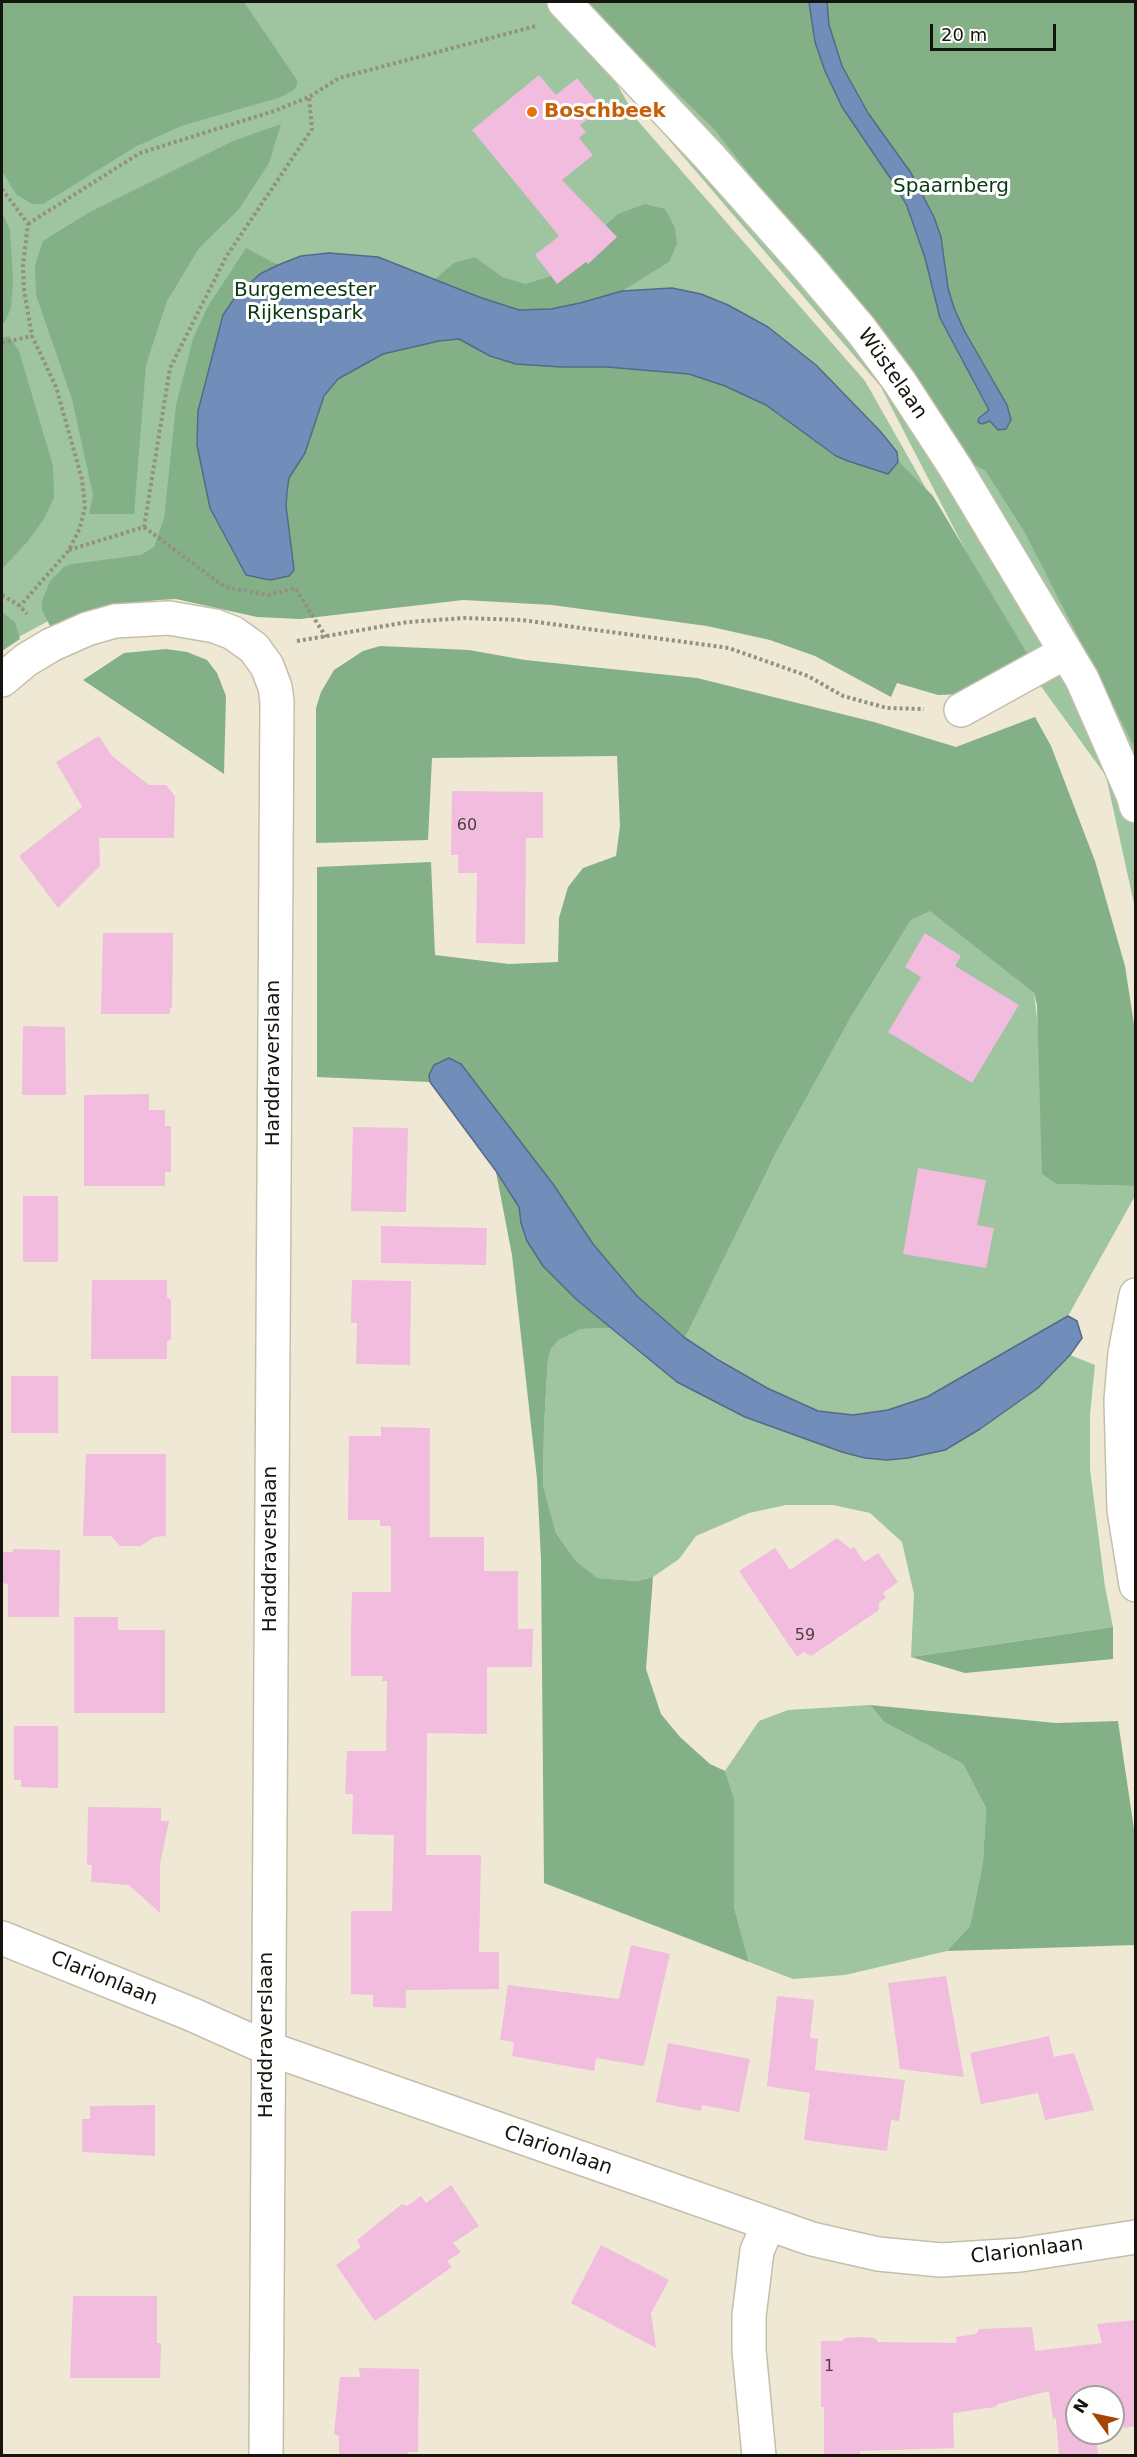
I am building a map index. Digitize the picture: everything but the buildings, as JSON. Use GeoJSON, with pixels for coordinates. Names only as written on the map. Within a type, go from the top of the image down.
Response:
{"type":"FeatureCollection","features":[{"type":"Feature","properties":{"kind":"street","name":"Wüstelaan"},"geometry":{"type":"LineString","coordinates":[[570,8],[708,156],[861,330],[899,381],[955,467],[1082,679],[1136,806]]}},
{"type":"Feature","properties":{"kind":"street"},"geometry":{"type":"LineString","coordinates":[[2,680],[51,645],[87,629],[115,621],[169,618],[215,626],[232,633],[254,648]]}},
{"type":"Feature","properties":{"kind":"street","name":"Harddraverslaan"},"geometry":{"type":"LineString","coordinates":[[254,648],[267,666],[275,687],[277,702],[266,2456]]}},
{"type":"Feature","properties":{"kind":"street"},"geometry":{"type":"LineString","coordinates":[[961,710],[1066,652]]}},
{"type":"Feature","properties":{"kind":"street"},"geometry":{"type":"LineString","coordinates":[[1136,1295],[1125,1353],[1121,1400],[1124,1510],[1136,1585]]}},
{"type":"Feature","properties":{"kind":"street","name":"Clarionlaan"},"geometry":{"type":"LineString","coordinates":[[2,1938],[192,2014],[267,2048],[812,2239],[878,2254],[940,2260],[1020,2255],[1136,2236]]}},
{"type":"Feature","properties":{"kind":"street"},"geometry":{"type":"LineString","coordinates":[[759,2456],[749,2350],[749,2316],[757,2251],[768,2225]]}},
{"type":"Feature","properties":{"kind":"path"},"geometry":{"type":"LineString","coordinates":[[28,224],[141,153],[274,111],[309,97],[339,78],[570,8]]}},
{"type":"Feature","properties":{"kind":"path"},"geometry":{"type":"LineString","coordinates":[[144,527],[170,368],[226,257],[312,129],[309,97]]}},
{"type":"Feature","properties":{"kind":"path"},"geometry":{"type":"LineString","coordinates":[[2,189],[28,224],[22,265],[32,336],[56,387],[82,479],[85,507],[80,528],[69,550],[20,606]]}},
{"type":"Feature","properties":{"kind":"path"},"geometry":{"type":"LineString","coordinates":[[2,342],[32,336]]}},
{"type":"Feature","properties":{"kind":"path"},"geometry":{"type":"LineString","coordinates":[[69,550],[144,527]]}},
{"type":"Feature","properties":{"kind":"path"},"geometry":{"type":"LineString","coordinates":[[144,527],[225,587],[268,595],[295,588],[326,637]]}},
{"type":"Feature","properties":{"kind":"path"},"geometry":{"type":"LineString","coordinates":[[254,648],[408,622],[465,618],[522,620],[729,648],[808,676],[843,696],[887,708],[961,710]]}},
{"type":"Feature","properties":{"kind":"green space","name":"Burgemeester Rijkenspark"},"geometry":{"type":"Polygon","coordinates":[[[2,2],[1135,2],[1135,908],[1106,776],[1019,656],[801,639],[558,599],[190,593],[87,600],[2,646],[2,2]],[[609,70],[638,121],[865,381],[1008,633],[881,387],[609,70]]]}},
{"type":"Feature","properties":{"kind":"green space"},"geometry":{"type":"Polygon","coordinates":[[[2,2],[244,2],[297,80],[297,85],[294,90],[281,97],[181,126],[135,147],[43,204],[32,204],[16,194],[2,171],[2,2]]]}},
{"type":"Feature","properties":{"kind":"green space","name":"Spaarnberg"},"geometry":{"type":"Polygon","coordinates":[[[584,2],[809,2],[815,42],[825,71],[842,107],[907,206],[925,258],[940,318],[989,410],[986,423],[991,421],[998,430],[1006,429],[1010,424],[1007,405],[965,332],[954,308],[948,288],[941,237],[934,217],[911,173],[868,113],[842,66],[829,25],[827,2],[1135,2],[1135,748],[1024,531],[985,470],[960,458],[866,323],[715,130],[584,2]]]}},
{"type":"Feature","properties":{"kind":"green space"},"geometry":{"type":"Polygon","coordinates":[[[281,124],[269,163],[239,209],[199,248],[167,301],[146,365],[134,514],[89,514],[93,495],[72,399],[36,295],[35,266],[43,241],[88,213],[233,141],[281,124]]]}},
{"type":"Feature","properties":{"kind":"green space"},"geometry":{"type":"Polygon","coordinates":[[[645,204],[665,209],[675,228],[677,244],[669,262],[622,291],[551,309],[519,310],[435,279],[454,263],[475,257],[502,277],[525,284],[549,277],[618,214],[645,204]]]}},
{"type":"Feature","properties":{"kind":"green space"},"geometry":{"type":"Polygon","coordinates":[[[2,212],[10,230],[13,281],[11,307],[2,325],[2,212]]]}},
{"type":"Feature","properties":{"kind":"green space"},"geometry":{"type":"Polygon","coordinates":[[[246,248],[278,265],[260,274],[236,295],[223,315],[198,411],[197,445],[210,509],[246,575],[294,570],[286,506],[289,478],[305,453],[321,402],[338,379],[383,354],[410,346],[459,339],[490,356],[561,367],[607,367],[689,374],[725,386],[766,405],[836,456],[848,461],[888,474],[898,461],[933,496],[1028,655],[963,694],[938,695],[897,683],[891,697],[815,656],[770,640],[707,626],[552,605],[463,600],[300,619],[257,617],[176,599],[110,605],[50,626],[42,610],[42,601],[50,581],[64,567],[141,555],[154,547],[164,519],[176,405],[193,339],[207,308],[246,248]]]}},
{"type":"Feature","properties":{"kind":"green space"},"geometry":{"type":"Polygon","coordinates":[[[9,336],[19,351],[53,466],[54,498],[44,519],[28,541],[2,569],[2,338],[9,336]]]}},
{"type":"Feature","properties":{"kind":"green space"},"geometry":{"type":"Polygon","coordinates":[[[2,612],[15,622],[20,639],[2,651],[2,612]]]}},
{"type":"Feature","properties":{"kind":"green space"},"geometry":{"type":"Polygon","coordinates":[[[380,646],[469,650],[525,660],[697,678],[874,722],[956,747],[1035,717],[1051,746],[1095,861],[1125,966],[1135,1031],[1135,1186],[1057,1184],[1042,1174],[1037,1005],[1034,993],[930,911],[911,920],[851,1017],[777,1151],[685,1338],[637,1296],[593,1244],[553,1184],[443,1060],[434,1065],[429,1075],[430,1082],[317,1077],[317,867],[431,862],[435,955],[509,964],[558,962],[559,918],[568,887],[583,868],[616,856],[620,826],[617,756],[432,758],[428,840],[316,843],[316,708],[321,692],[334,670],[363,651],[380,646]]]}},
{"type":"Feature","properties":{"kind":"green space"},"geometry":{"type":"Polygon","coordinates":[[[166,649],[187,652],[207,660],[217,673],[226,696],[224,774],[83,680],[124,653],[166,649]]]}},
{"type":"Feature","properties":{"kind":"green space"},"geometry":{"type":"Polygon","coordinates":[[[931,910],[1034,993],[1057,1184],[1135,1186],[1135,1196],[1068,1316],[927,1397],[888,1410],[853,1415],[818,1411],[767,1388],[685,1338],[777,1151],[851,1017],[911,920],[931,910]]]}},
{"type":"Feature","properties":{"kind":"green space"},"geometry":{"type":"Polygon","coordinates":[[[496,1172],[519,1207],[521,1223],[577,1300],[612,1328],[581,1329],[559,1340],[551,1349],[548,1359],[544,1426],[543,1485],[556,1533],[576,1561],[597,1578],[637,1581],[653,1577],[646,1669],[661,1714],[680,1737],[710,1764],[725,1771],[734,1798],[734,1907],[749,1962],[544,1883],[541,1559],[537,1479],[512,1255],[496,1172]]]}},
{"type":"Feature","properties":{"kind":"green space"},"geometry":{"type":"Polygon","coordinates":[[[612,1328],[677,1382],[745,1417],[842,1452],[887,1460],[945,1450],[980,1429],[1038,1388],[1070,1355],[1095,1365],[1090,1414],[1090,1469],[1105,1587],[1113,1627],[911,1657],[914,1594],[902,1542],[870,1513],[833,1505],[786,1505],[749,1513],[696,1536],[679,1559],[653,1577],[637,1581],[596,1578],[576,1561],[556,1533],[543,1485],[548,1359],[551,1349],[559,1340],[581,1329],[612,1328]]]}},
{"type":"Feature","properties":{"kind":"green space"},"geometry":{"type":"Polygon","coordinates":[[[1113,1627],[1113,1659],[965,1673],[911,1657],[1113,1627]]]}},
{"type":"Feature","properties":{"kind":"green space"},"geometry":{"type":"Polygon","coordinates":[[[870,1705],[884,1722],[963,1764],[986,1808],[983,1862],[970,1926],[947,1951],[845,1975],[793,1979],[749,1962],[734,1907],[734,1798],[725,1771],[759,1721],[788,1710],[870,1705]]]}},
{"type":"Feature","properties":{"kind":"green space"},"geometry":{"type":"Polygon","coordinates":[[[870,1705],[1056,1723],[1118,1721],[1135,1836],[1135,1945],[947,1951],[970,1926],[983,1862],[986,1808],[963,1764],[884,1722],[870,1705]]]}},
{"type":"Feature","properties":{"kind":"water"},"geometry":{"type":"Polygon","coordinates":[[[809,2],[827,2],[829,25],[842,66],[868,113],[911,173],[934,217],[941,237],[948,288],[954,308],[965,332],[1007,405],[1011,420],[1006,429],[998,430],[990,421],[982,424],[978,422],[979,418],[989,410],[940,318],[925,258],[907,206],[842,107],[825,71],[815,42],[809,2]]]}},
{"type":"Feature","properties":{"kind":"water"},"geometry":{"type":"Polygon","coordinates":[[[329,253],[378,257],[479,297],[519,310],[551,309],[622,291],[672,288],[701,294],[728,305],[768,327],[816,365],[880,431],[897,452],[898,462],[888,474],[836,456],[766,405],[725,386],[689,374],[607,367],[516,364],[490,356],[459,339],[439,341],[383,354],[338,379],[324,396],[305,453],[289,478],[286,506],[294,570],[289,576],[270,580],[246,575],[210,508],[197,445],[198,411],[223,315],[236,296],[260,274],[278,265],[301,256],[329,253]]]}},
{"type":"Feature","properties":{"kind":"water"},"geometry":{"type":"Polygon","coordinates":[[[449,1058],[461,1064],[553,1184],[593,1244],[637,1296],[685,1338],[717,1359],[767,1388],[818,1411],[853,1415],[888,1410],[927,1397],[1068,1316],[1077,1321],[1082,1338],[1070,1355],[1038,1388],[980,1429],[945,1450],[908,1458],[887,1460],[865,1458],[745,1417],[677,1382],[577,1300],[543,1266],[527,1241],[519,1207],[496,1171],[430,1082],[429,1075],[434,1065],[449,1058]]]}},
{"type":"Feature","properties":{"kind":"place","name":"Boschbeek"},"geometry":{"type":"Point","coordinates":[532,112]}}]}
